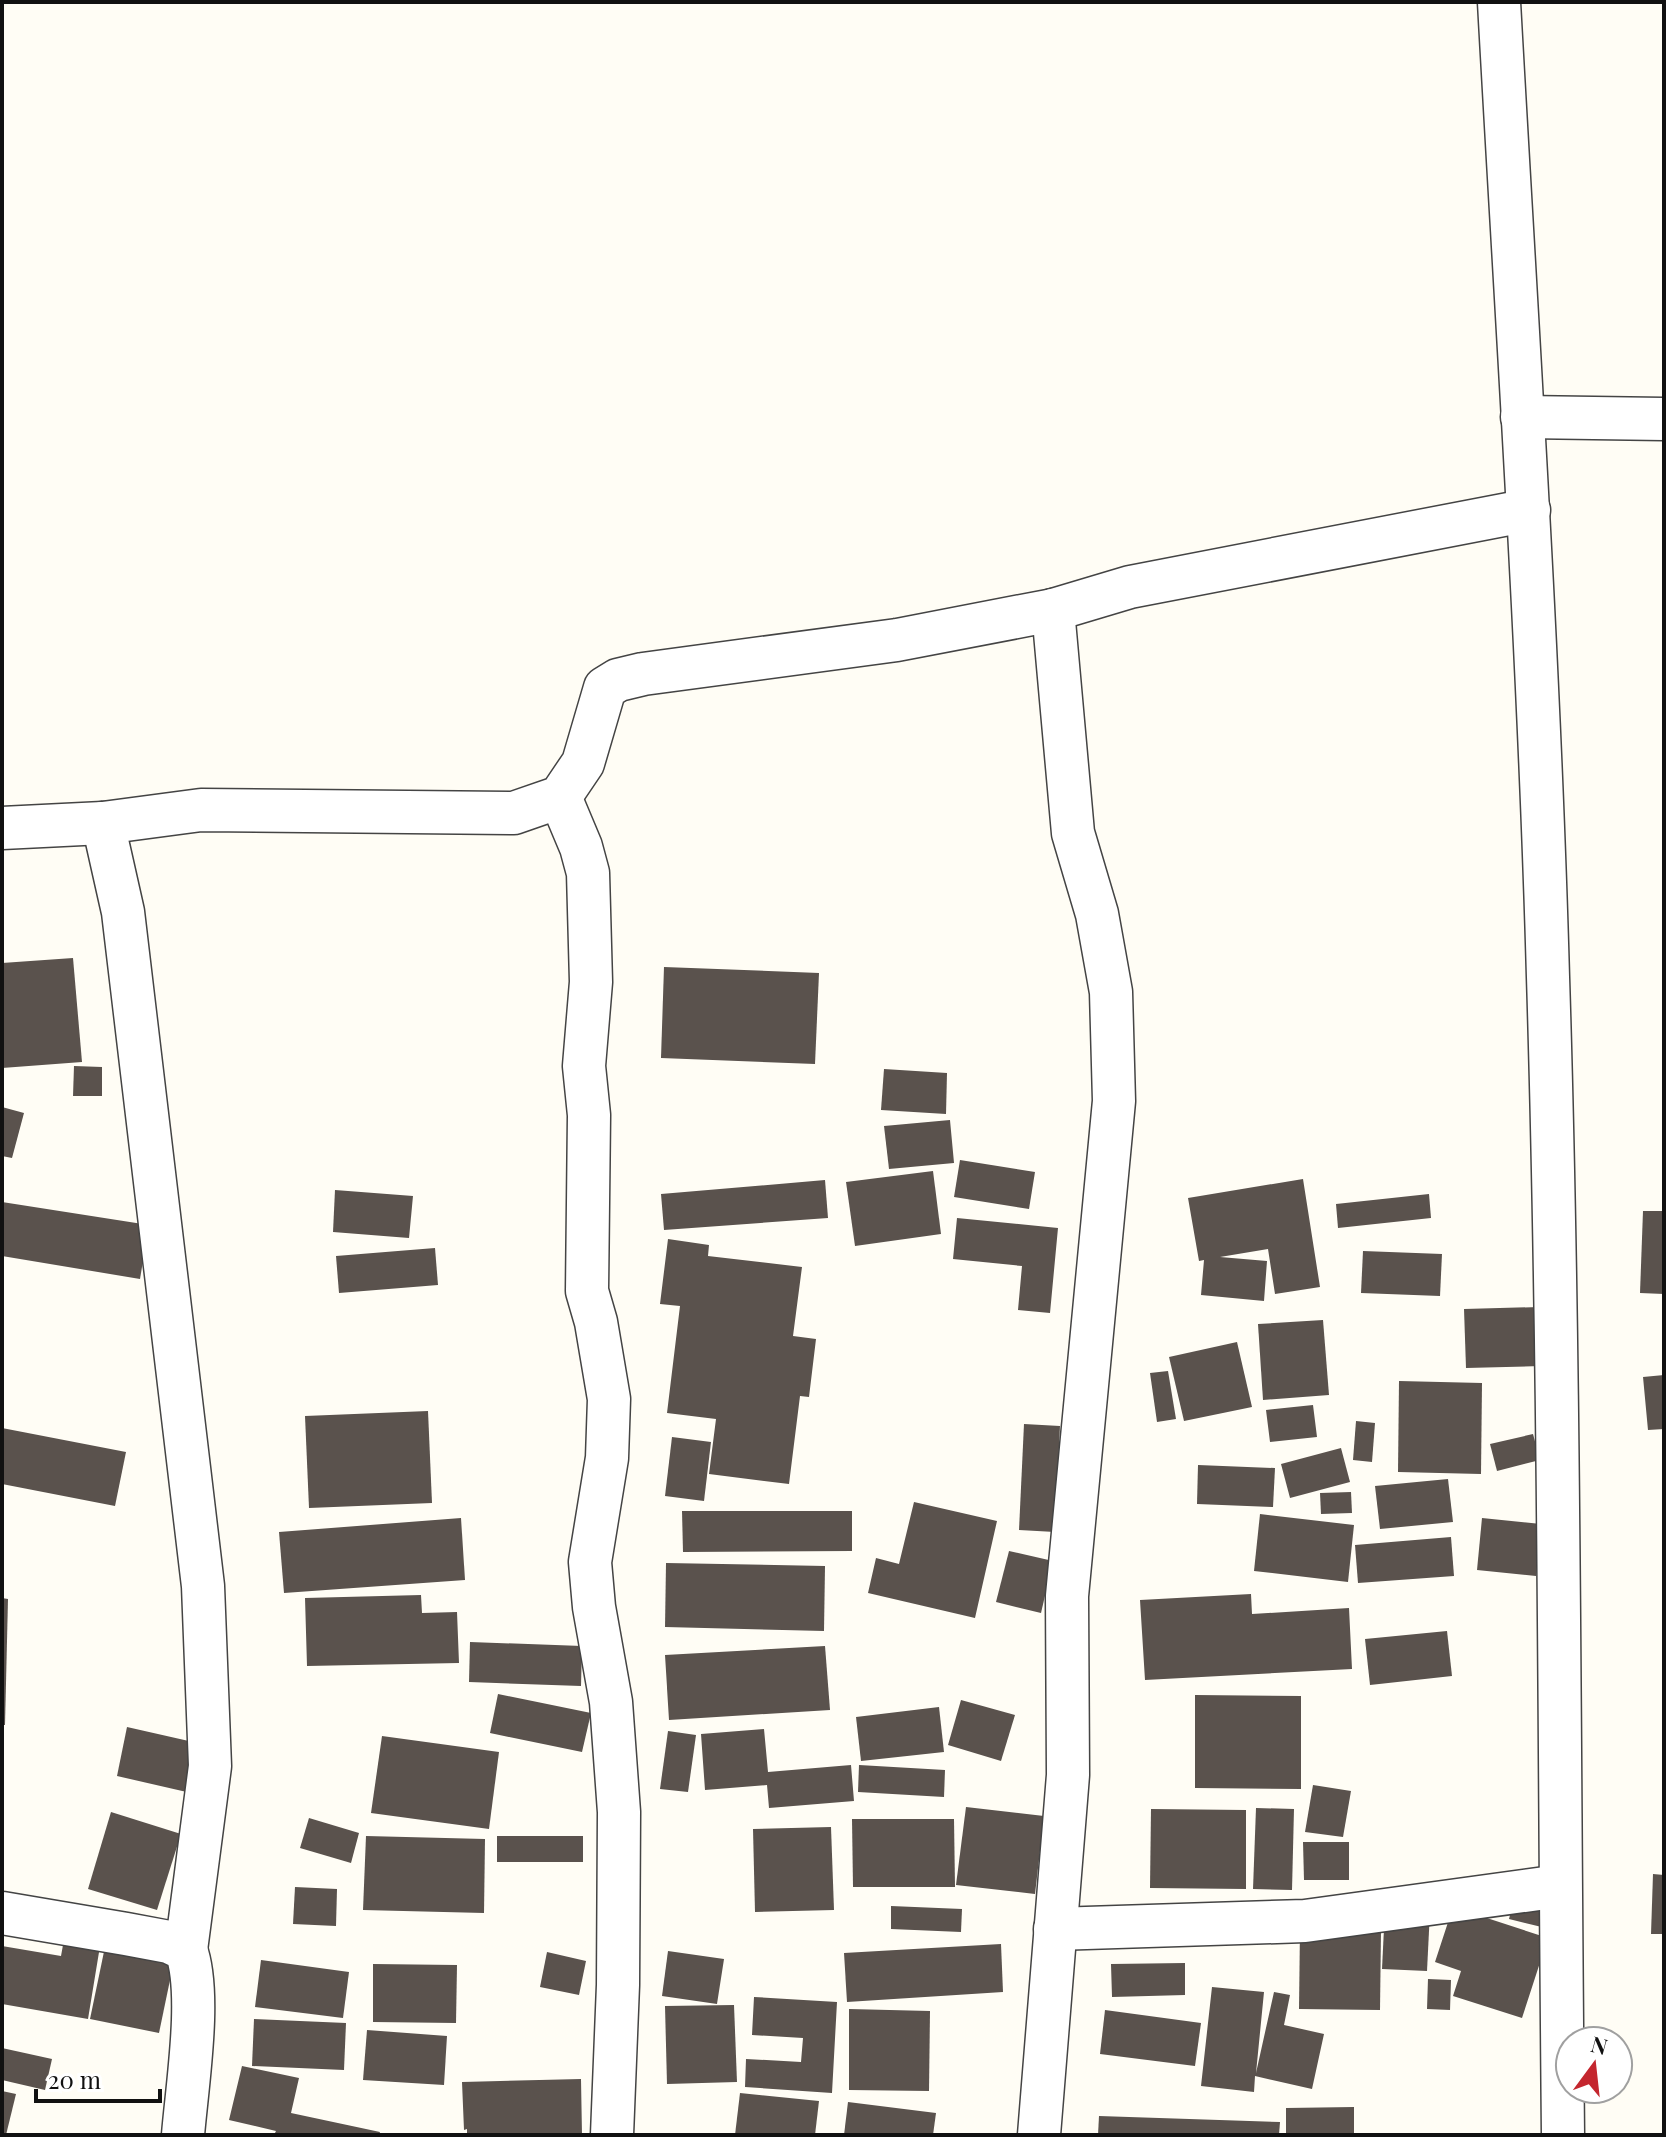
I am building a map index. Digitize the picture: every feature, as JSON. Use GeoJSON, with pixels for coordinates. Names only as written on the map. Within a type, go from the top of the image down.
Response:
{"type":"FeatureCollection","features":[{"type":"Feature","properties":{"kind":"street"},"geometry":{"type":"LineString","coordinates":[[1499,2],[1529,510],[1549,993],[1563,2135]]}},
{"type":"Feature","properties":{"kind":"street"},"geometry":{"type":"LineString","coordinates":[[1522,417],[1664,419]]}},
{"type":"Feature","properties":{"kind":"street"},"geometry":{"type":"LineString","coordinates":[[2,828],[103,823],[201,810],[514,813],[560,797],[583,763],[605,688],[618,680],[897,640],[1053,610],[1130,587],[1529,510]]}},
{"type":"Feature","properties":{"kind":"street"},"geometry":{"type":"LineString","coordinates":[[1039,2135],[1068,1775],[1067,1596],[1114,1101],[1111,992],[1097,914],[1073,833],[1053,610]]}},
{"type":"Feature","properties":{"kind":"street"},"geometry":{"type":"LineString","coordinates":[[560,797],[581,847],[588,873],[591,982],[584,1066],[589,1115],[587,1291],[596,1322],[609,1399],[607,1458],[590,1562],[594,1607],[611,1702],[619,1812],[618,1985],[612,2135]]}},
{"type":"Feature","properties":{"kind":"street"},"geometry":{"type":"LineString","coordinates":[[103,823],[123,912],[203,1586],[210,1766],[186,1950],[191,1964],[193,1990],[183,2135]]}},
{"type":"Feature","properties":{"kind":"street"},"geometry":{"type":"LineString","coordinates":[[1055,1929],[1305,1921],[1560,1886]]}},
{"type":"Feature","properties":{"kind":"street"},"geometry":{"type":"LineString","coordinates":[[2,1913],[155,1939],[186,1950]]}},
{"type":"Feature","properties":{"kind":"building"},"geometry":{"type":"Polygon","coordinates":[[[73,958],[82,1062],[2,1068],[2,963],[73,958]]]}},
{"type":"Feature","properties":{"kind":"building"},"geometry":{"type":"Polygon","coordinates":[[[664,967],[819,973],[815,1064],[661,1058],[664,967]]]}},
{"type":"Feature","properties":{"kind":"building"},"geometry":{"type":"Polygon","coordinates":[[[74,1066],[102,1067],[102,1096],[73,1096],[74,1066]]]}},
{"type":"Feature","properties":{"kind":"building"},"geometry":{"type":"Polygon","coordinates":[[[884,1069],[947,1073],[946,1114],[881,1110],[884,1069]]]}},
{"type":"Feature","properties":{"kind":"building"},"geometry":{"type":"Polygon","coordinates":[[[2,1107],[24,1113],[12,1158],[2,1156],[2,1107]]]}},
{"type":"Feature","properties":{"kind":"building"},"geometry":{"type":"Polygon","coordinates":[[[950,1120],[954,1163],[889,1169],[884,1126],[950,1120]]]}},
{"type":"Feature","properties":{"kind":"building"},"geometry":{"type":"Polygon","coordinates":[[[960,1160],[1035,1172],[1029,1209],[954,1197],[960,1160]]]}},
{"type":"Feature","properties":{"kind":"building"},"geometry":{"type":"Polygon","coordinates":[[[933,1171],[941,1234],[855,1246],[846,1182],[933,1171]]]}},
{"type":"Feature","properties":{"kind":"building"},"geometry":{"type":"Polygon","coordinates":[[[1303,1179],[1320,1287],[1275,1294],[1268,1249],[1220,1257],[1267,1261],[1264,1301],[1201,1295],[1204,1260],[1199,1261],[1188,1198],[1303,1179]]]}},
{"type":"Feature","properties":{"kind":"building"},"geometry":{"type":"Polygon","coordinates":[[[825,1180],[828,1218],[664,1230],[661,1194],[825,1180]]]}},
{"type":"Feature","properties":{"kind":"building"},"geometry":{"type":"Polygon","coordinates":[[[335,1190],[413,1196],[409,1238],[333,1232],[335,1190]]]}},
{"type":"Feature","properties":{"kind":"building"},"geometry":{"type":"Polygon","coordinates":[[[1429,1194],[1431,1218],[1338,1228],[1336,1204],[1429,1194]]]}},
{"type":"Feature","properties":{"kind":"building"},"geometry":{"type":"Polygon","coordinates":[[[2,1202],[149,1225],[140,1279],[2,1256],[2,1202]]]}},
{"type":"Feature","properties":{"kind":"building"},"geometry":{"type":"Polygon","coordinates":[[[1643,1211],[1664,1211],[1664,1294],[1640,1293],[1643,1211]]]}},
{"type":"Feature","properties":{"kind":"building"},"geometry":{"type":"Polygon","coordinates":[[[957,1218],[1058,1228],[1050,1313],[1018,1310],[1022,1266],[953,1259],[957,1218]]]}},
{"type":"Feature","properties":{"kind":"building"},"geometry":{"type":"Polygon","coordinates":[[[668,1239],[709,1245],[708,1256],[802,1267],[793,1336],[816,1339],[809,1397],[800,1396],[789,1484],[709,1474],[716,1419],[667,1413],[680,1306],[660,1304],[668,1239]]]}},
{"type":"Feature","properties":{"kind":"building"},"geometry":{"type":"Polygon","coordinates":[[[435,1248],[438,1285],[339,1293],[336,1256],[435,1248]]]}},
{"type":"Feature","properties":{"kind":"building"},"geometry":{"type":"Polygon","coordinates":[[[1363,1251],[1442,1254],[1440,1296],[1361,1293],[1363,1251]]]}},
{"type":"Feature","properties":{"kind":"building"},"geometry":{"type":"Polygon","coordinates":[[[1539,1307],[1541,1366],[1466,1368],[1464,1309],[1539,1307]]]}},
{"type":"Feature","properties":{"kind":"building"},"geometry":{"type":"Polygon","coordinates":[[[1323,1320],[1329,1395],[1263,1400],[1258,1324],[1323,1320]]]}},
{"type":"Feature","properties":{"kind":"building"},"geometry":{"type":"Polygon","coordinates":[[[1237,1342],[1252,1407],[1184,1421],[1169,1357],[1237,1342]]]}},
{"type":"Feature","properties":{"kind":"building"},"geometry":{"type":"Polygon","coordinates":[[[1168,1371],[1176,1419],[1157,1422],[1150,1373],[1168,1371]]]}},
{"type":"Feature","properties":{"kind":"building"},"geometry":{"type":"Polygon","coordinates":[[[1664,1375],[1664,1429],[1648,1430],[1643,1377],[1664,1375]]]}},
{"type":"Feature","properties":{"kind":"building"},"geometry":{"type":"Polygon","coordinates":[[[1399,1381],[1482,1383],[1481,1474],[1398,1472],[1399,1381]]]}},
{"type":"Feature","properties":{"kind":"building"},"geometry":{"type":"Polygon","coordinates":[[[1313,1405],[1317,1437],[1270,1442],[1266,1410],[1313,1405]]]}},
{"type":"Feature","properties":{"kind":"building"},"geometry":{"type":"Polygon","coordinates":[[[428,1411],[432,1503],[309,1508],[305,1416],[428,1411]]]}},
{"type":"Feature","properties":{"kind":"building"},"geometry":{"type":"Polygon","coordinates":[[[1356,1421],[1375,1423],[1372,1462],[1353,1460],[1356,1421]]]}},
{"type":"Feature","properties":{"kind":"building"},"geometry":{"type":"Polygon","coordinates":[[[1024,1424],[1060,1426],[1055,1532],[1019,1530],[1024,1424]]]}},
{"type":"Feature","properties":{"kind":"building"},"geometry":{"type":"Polygon","coordinates":[[[2,1428],[126,1452],[115,1506],[2,1484],[2,1428]]]}},
{"type":"Feature","properties":{"kind":"building"},"geometry":{"type":"Polygon","coordinates":[[[1533,1434],[1540,1460],[1497,1471],[1490,1444],[1533,1434]]]}},
{"type":"Feature","properties":{"kind":"building"},"geometry":{"type":"Polygon","coordinates":[[[672,1437],[711,1442],[704,1501],[665,1496],[672,1437]]]}},
{"type":"Feature","properties":{"kind":"building"},"geometry":{"type":"Polygon","coordinates":[[[1341,1448],[1350,1482],[1290,1498],[1281,1464],[1341,1448]]]}},
{"type":"Feature","properties":{"kind":"building"},"geometry":{"type":"Polygon","coordinates":[[[1198,1465],[1275,1468],[1273,1507],[1197,1504],[1198,1465]]]}},
{"type":"Feature","properties":{"kind":"building"},"geometry":{"type":"Polygon","coordinates":[[[1448,1479],[1453,1522],[1380,1529],[1375,1486],[1448,1479]]]}},
{"type":"Feature","properties":{"kind":"building"},"geometry":{"type":"Polygon","coordinates":[[[1351,1492],[1352,1513],[1321,1514],[1320,1493],[1351,1492]]]}},
{"type":"Feature","properties":{"kind":"building"},"geometry":{"type":"Polygon","coordinates":[[[914,1502],[997,1521],[975,1618],[868,1593],[876,1558],[899,1564],[914,1502]]]}},
{"type":"Feature","properties":{"kind":"building"},"geometry":{"type":"Polygon","coordinates":[[[682,1511],[852,1511],[852,1551],[683,1552],[682,1511]]]}},
{"type":"Feature","properties":{"kind":"building"},"geometry":{"type":"Polygon","coordinates":[[[1260,1514],[1354,1525],[1348,1582],[1254,1571],[1260,1514]]]}},
{"type":"Feature","properties":{"kind":"building"},"geometry":{"type":"Polygon","coordinates":[[[461,1518],[465,1580],[284,1593],[279,1532],[461,1518]]]}},
{"type":"Feature","properties":{"kind":"building"},"geometry":{"type":"Polygon","coordinates":[[[1482,1518],[1541,1524],[1536,1576],[1477,1570],[1482,1518]]]}},
{"type":"Feature","properties":{"kind":"building"},"geometry":{"type":"Polygon","coordinates":[[[1451,1537],[1454,1576],[1358,1583],[1355,1545],[1451,1537]]]}},
{"type":"Feature","properties":{"kind":"building"},"geometry":{"type":"Polygon","coordinates":[[[1009,1551],[1053,1561],[1041,1613],[996,1602],[1009,1551]]]}},
{"type":"Feature","properties":{"kind":"building"},"geometry":{"type":"Polygon","coordinates":[[[666,1563],[825,1566],[824,1631],[665,1627],[666,1563]]]}},
{"type":"Feature","properties":{"kind":"building"},"geometry":{"type":"Polygon","coordinates":[[[1251,1594],[1252,1614],[1349,1608],[1352,1669],[1145,1680],[1140,1600],[1251,1594]]]}},
{"type":"Feature","properties":{"kind":"building"},"geometry":{"type":"Polygon","coordinates":[[[421,1595],[422,1613],[457,1612],[459,1663],[307,1666],[305,1598],[421,1595]]]}},
{"type":"Feature","properties":{"kind":"building"},"geometry":{"type":"Polygon","coordinates":[[[2,1598],[8,1599],[5,1725],[2,1725],[2,1598]]]}},
{"type":"Feature","properties":{"kind":"building"},"geometry":{"type":"Polygon","coordinates":[[[1447,1631],[1452,1676],[1370,1685],[1365,1639],[1447,1631]]]}},
{"type":"Feature","properties":{"kind":"building"},"geometry":{"type":"Polygon","coordinates":[[[470,1642],[582,1646],[581,1686],[469,1682],[470,1642]]]}},
{"type":"Feature","properties":{"kind":"building"},"geometry":{"type":"Polygon","coordinates":[[[825,1646],[830,1710],[669,1720],[665,1655],[825,1646]]]}},
{"type":"Feature","properties":{"kind":"building"},"geometry":{"type":"Polygon","coordinates":[[[498,1694],[591,1713],[582,1752],[490,1733],[498,1694]]]}},
{"type":"Feature","properties":{"kind":"building"},"geometry":{"type":"Polygon","coordinates":[[[1195,1695],[1301,1696],[1301,1789],[1195,1788],[1195,1695]]]}},
{"type":"Feature","properties":{"kind":"building"},"geometry":{"type":"Polygon","coordinates":[[[961,1700],[1015,1715],[1001,1761],[948,1745],[961,1700]]]}},
{"type":"Feature","properties":{"kind":"building"},"geometry":{"type":"Polygon","coordinates":[[[939,1707],[944,1752],[861,1761],[856,1717],[939,1707]]]}},
{"type":"Feature","properties":{"kind":"building"},"geometry":{"type":"Polygon","coordinates":[[[127,1727],[202,1744],[191,1793],[117,1776],[127,1727]]]}},
{"type":"Feature","properties":{"kind":"building"},"geometry":{"type":"Polygon","coordinates":[[[764,1729],[768,1772],[851,1765],[854,1801],[769,1808],[767,1785],[705,1790],[701,1734],[764,1729]]]}},
{"type":"Feature","properties":{"kind":"building"},"geometry":{"type":"Polygon","coordinates":[[[668,1731],[696,1735],[688,1792],[660,1789],[668,1731]]]}},
{"type":"Feature","properties":{"kind":"building"},"geometry":{"type":"Polygon","coordinates":[[[382,1736],[499,1752],[489,1829],[371,1813],[382,1736]]]}},
{"type":"Feature","properties":{"kind":"building"},"geometry":{"type":"Polygon","coordinates":[[[859,1765],[945,1770],[944,1797],[858,1792],[859,1765]]]}},
{"type":"Feature","properties":{"kind":"building"},"geometry":{"type":"Polygon","coordinates":[[[1313,1785],[1351,1791],[1343,1837],[1305,1832],[1313,1785]]]}},
{"type":"Feature","properties":{"kind":"building"},"geometry":{"type":"Polygon","coordinates":[[[966,1807],[1044,1816],[1035,1894],[956,1885],[966,1807]]]}},
{"type":"Feature","properties":{"kind":"building"},"geometry":{"type":"Polygon","coordinates":[[[1256,1808],[1294,1809],[1292,1890],[1253,1889],[1256,1808]]]}},
{"type":"Feature","properties":{"kind":"building"},"geometry":{"type":"Polygon","coordinates":[[[1151,1809],[1246,1810],[1246,1889],[1150,1888],[1151,1809]]]}},
{"type":"Feature","properties":{"kind":"building"},"geometry":{"type":"Polygon","coordinates":[[[111,1812],[181,1834],[157,1910],[88,1889],[111,1812]]]}},
{"type":"Feature","properties":{"kind":"building"},"geometry":{"type":"Polygon","coordinates":[[[309,1818],[359,1833],[351,1863],[300,1848],[309,1818]]]}},
{"type":"Feature","properties":{"kind":"building"},"geometry":{"type":"Polygon","coordinates":[[[852,1819],[954,1819],[955,1887],[853,1887],[852,1819]]]}},
{"type":"Feature","properties":{"kind":"building"},"geometry":{"type":"Polygon","coordinates":[[[831,1827],[834,1910],[755,1912],[753,1829],[831,1827]]]}},
{"type":"Feature","properties":{"kind":"building"},"geometry":{"type":"Polygon","coordinates":[[[366,1836],[485,1839],[484,1913],[363,1910],[366,1836]]]}},
{"type":"Feature","properties":{"kind":"building"},"geometry":{"type":"Polygon","coordinates":[[[497,1836],[583,1836],[583,1862],[497,1862],[497,1836]]]}},
{"type":"Feature","properties":{"kind":"building"},"geometry":{"type":"Polygon","coordinates":[[[1303,1842],[1349,1842],[1349,1880],[1304,1880],[1303,1842]]]}},
{"type":"Feature","properties":{"kind":"building"},"geometry":{"type":"Polygon","coordinates":[[[1653,1874],[1664,1875],[1664,1934],[1651,1934],[1653,1874]]]}},
{"type":"Feature","properties":{"kind":"building"},"geometry":{"type":"Polygon","coordinates":[[[295,1887],[337,1889],[336,1926],[293,1924],[295,1887]]]}},
{"type":"Feature","properties":{"kind":"building"},"geometry":{"type":"Polygon","coordinates":[[[1514,1899],[1555,1909],[1550,1929],[1509,1919],[1514,1899]]]}},
{"type":"Feature","properties":{"kind":"building"},"geometry":{"type":"Polygon","coordinates":[[[891,1906],[962,1909],[961,1932],[891,1929],[891,1906]]]}},
{"type":"Feature","properties":{"kind":"building"},"geometry":{"type":"Polygon","coordinates":[[[1453,1907],[1548,1938],[1522,2018],[1453,1996],[1461,1971],[1435,1962],[1453,1907]]]}},
{"type":"Feature","properties":{"kind":"building"},"geometry":{"type":"Polygon","coordinates":[[[1385,1908],[1430,1911],[1427,1971],[1382,1969],[1385,1908]]]}},
{"type":"Feature","properties":{"kind":"building"},"geometry":{"type":"Polygon","coordinates":[[[1300,1928],[1381,1930],[1380,2010],[1299,2009],[1300,1928]]]}},
{"type":"Feature","properties":{"kind":"building"},"geometry":{"type":"Polygon","coordinates":[[[65,1934],[101,1940],[88,2019],[2,2004],[2,1946],[61,1956],[65,1934]]]}},
{"type":"Feature","properties":{"kind":"building"},"geometry":{"type":"Polygon","coordinates":[[[106,1942],[175,1956],[159,2033],[90,2019],[106,1942]]]}},
{"type":"Feature","properties":{"kind":"building"},"geometry":{"type":"Polygon","coordinates":[[[1001,1944],[1003,1992],[847,2002],[844,1953],[1001,1944]]]}},
{"type":"Feature","properties":{"kind":"building"},"geometry":{"type":"Polygon","coordinates":[[[668,1951],[724,1959],[717,2004],[662,1996],[668,1951]]]}},
{"type":"Feature","properties":{"kind":"building"},"geometry":{"type":"Polygon","coordinates":[[[547,1952],[586,1961],[579,1995],[540,1987],[547,1952]]]}},
{"type":"Feature","properties":{"kind":"building"},"geometry":{"type":"Polygon","coordinates":[[[261,1960],[349,1972],[343,2018],[255,2007],[261,1960]]]}},
{"type":"Feature","properties":{"kind":"building"},"geometry":{"type":"Polygon","coordinates":[[[1185,1963],[1185,1995],[1112,1997],[1111,1964],[1185,1963]]]}},
{"type":"Feature","properties":{"kind":"building"},"geometry":{"type":"Polygon","coordinates":[[[373,1964],[457,1965],[456,2023],[373,2022],[373,1964]]]}},
{"type":"Feature","properties":{"kind":"building"},"geometry":{"type":"Polygon","coordinates":[[[1428,1979],[1451,1980],[1450,2010],[1427,2009],[1428,1979]]]}},
{"type":"Feature","properties":{"kind":"building"},"geometry":{"type":"Polygon","coordinates":[[[1212,1987],[1264,1992],[1256,2073],[1274,1992],[1290,1995],[1284,2025],[1324,2034],[1312,2089],[1255,2076],[1254,2092],[1201,2086],[1212,1987]]]}},
{"type":"Feature","properties":{"kind":"building"},"geometry":{"type":"Polygon","coordinates":[[[754,1997],[837,2002],[832,2093],[745,2087],[746,2059],[801,2062],[803,2038],[752,2035],[754,1997]]]}},
{"type":"Feature","properties":{"kind":"building"},"geometry":{"type":"Polygon","coordinates":[[[734,2005],[737,2082],[667,2084],[665,2006],[734,2005]]]}},
{"type":"Feature","properties":{"kind":"building"},"geometry":{"type":"Polygon","coordinates":[[[849,2009],[930,2011],[929,2091],[849,2090],[849,2009]]]}},
{"type":"Feature","properties":{"kind":"building"},"geometry":{"type":"Polygon","coordinates":[[[1105,2010],[1201,2023],[1195,2066],[1100,2054],[1105,2010]]]}},
{"type":"Feature","properties":{"kind":"building"},"geometry":{"type":"Polygon","coordinates":[[[254,2019],[346,2023],[344,2070],[252,2066],[254,2019]]]}},
{"type":"Feature","properties":{"kind":"building"},"geometry":{"type":"Polygon","coordinates":[[[367,2030],[447,2036],[444,2085],[363,2080],[367,2030]]]}},
{"type":"Feature","properties":{"kind":"building"},"geometry":{"type":"Polygon","coordinates":[[[2,2048],[52,2059],[45,2090],[2,2080],[2,2048]]]}},
{"type":"Feature","properties":{"kind":"building"},"geometry":{"type":"Polygon","coordinates":[[[242,2066],[299,2078],[291,2113],[380,2132],[379,2135],[274,2135],[276,2131],[229,2120],[242,2066]]]}},
{"type":"Feature","properties":{"kind":"building"},"geometry":{"type":"Polygon","coordinates":[[[581,2079],[582,2135],[467,2135],[467,2129],[464,2130],[462,2082],[581,2079]]]}},
{"type":"Feature","properties":{"kind":"building"},"geometry":{"type":"Polygon","coordinates":[[[2,2091],[16,2094],[6,2135],[2,2135],[2,2091]]]}},
{"type":"Feature","properties":{"kind":"building"},"geometry":{"type":"Polygon","coordinates":[[[740,2093],[819,2101],[815,2135],[735,2135],[740,2093]]]}},
{"type":"Feature","properties":{"kind":"building"},"geometry":{"type":"Polygon","coordinates":[[[848,2102],[936,2113],[933,2135],[844,2135],[848,2102]]]}},
{"type":"Feature","properties":{"kind":"building"},"geometry":{"type":"Polygon","coordinates":[[[1354,2107],[1354,2135],[1286,2135],[1286,2108],[1354,2107]]]}},
{"type":"Feature","properties":{"kind":"building"},"geometry":{"type":"Polygon","coordinates":[[[1099,2116],[1280,2122],[1279,2135],[1098,2135],[1099,2116]]]}}]}
